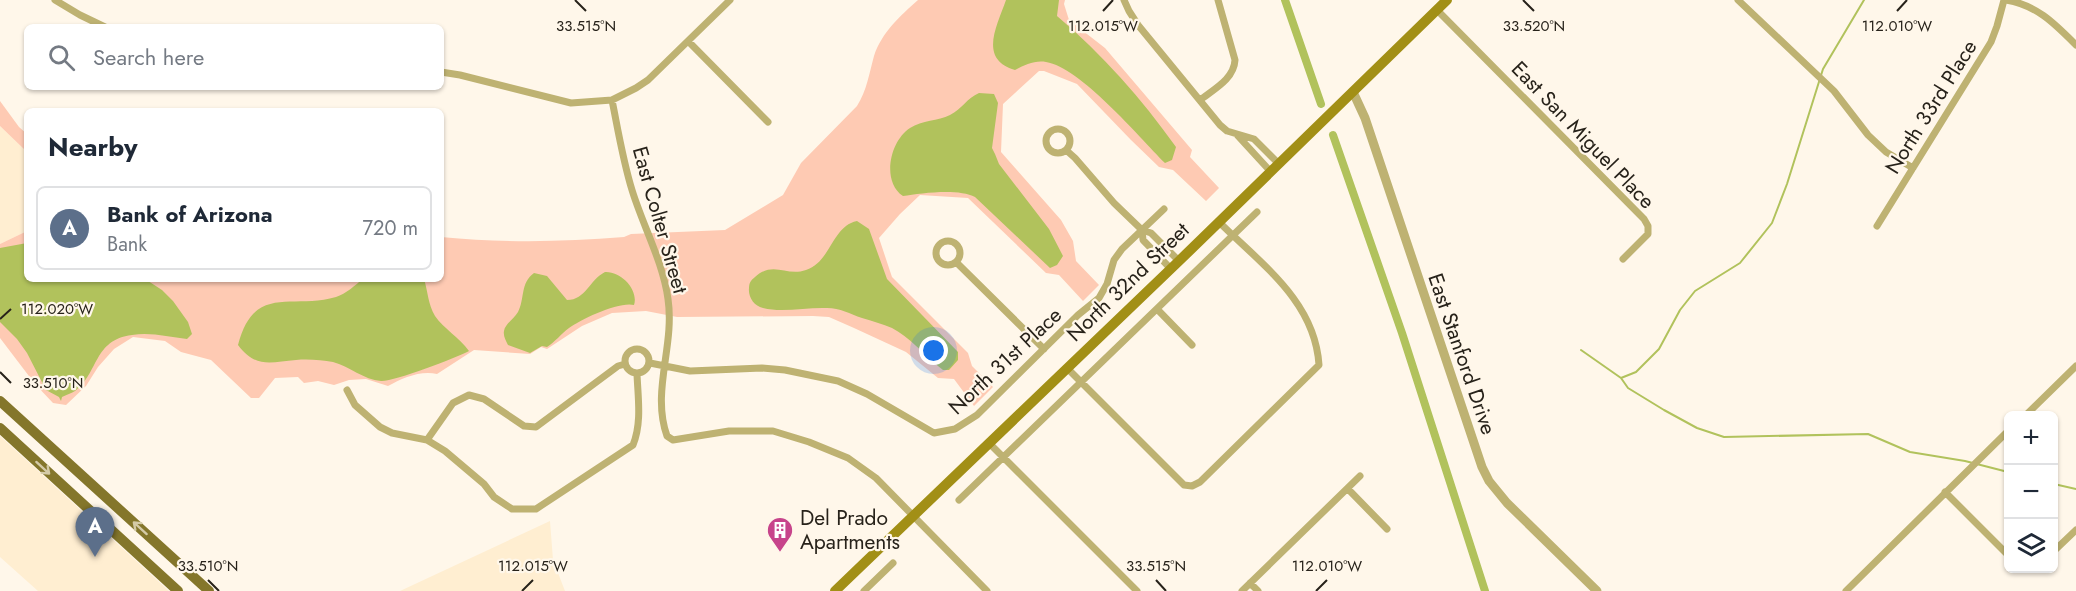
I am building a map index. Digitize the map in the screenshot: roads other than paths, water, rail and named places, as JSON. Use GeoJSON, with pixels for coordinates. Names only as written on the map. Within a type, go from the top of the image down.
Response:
{"type":"FeatureCollection","features":[{"type":"Feature","properties":{"kind":"main road","name":"North 32nd Street"},"geometry":{"type":"LineString","coordinates":[[835,591],[1447,0]]}},
{"type":"Feature","properties":{"kind":"main road"},"geometry":{"type":"LineString","coordinates":[[2,408],[209,591]]}},
{"type":"Feature","properties":{"kind":"main road"},"geometry":{"type":"LineString","coordinates":[[0,428],[178,591]]}},
{"type":"Feature","properties":{"kind":"main road"},"geometry":{"type":"LineString","coordinates":[[169,583],[183,567]]}},
{"type":"Feature","properties":{"kind":"street"},"geometry":{"type":"LineString","coordinates":[[55,0],[99,24]]}},
{"type":"Feature","properties":{"kind":"street"},"geometry":{"type":"LineString","coordinates":[[444,72],[571,104],[612,100],[648,80],[730,0]]}},
{"type":"Feature","properties":{"kind":"street"},"geometry":{"type":"LineString","coordinates":[[1124,0],[1138,25],[1220,125],[1238,136],[1275,168]]}},
{"type":"Feature","properties":{"kind":"street"},"geometry":{"type":"LineString","coordinates":[[1200,100],[1234,69],[1235,60],[1218,0]]}},
{"type":"Feature","properties":{"kind":"street"},"geometry":{"type":"LineString","coordinates":[[1738,0],[1824,81],[1841,99],[1868,135],[1886,152],[1913,168]]}},
{"type":"Feature","properties":{"kind":"street"},"geometry":{"type":"LineString","coordinates":[[2005,0],[2022,3],[2043,13],[2076,45]]}},
{"type":"Feature","properties":{"kind":"street","name":"North 33rd Place"},"geometry":{"type":"LineString","coordinates":[[1877,226],[1991,42],[2005,0]]}},
{"type":"Feature","properties":{"kind":"street","name":"East San Miguel Place"},"geometry":{"type":"LineString","coordinates":[[1437,10],[1644,219],[1648,226],[1648,234],[1623,259]]}},
{"type":"Feature","properties":{"kind":"street"},"geometry":{"type":"LineString","coordinates":[[688,41],[768,122]]}},
{"type":"Feature","properties":{"kind":"street","name":"East Stanford Drive"},"geometry":{"type":"LineString","coordinates":[[1353,92],[1365,118],[1482,467],[1489,481],[1507,503],[1597,591]]}},
{"type":"Feature","properties":{"kind":"street","name":"East Colter Street"},"geometry":{"type":"LineString","coordinates":[[612,100],[632,190],[662,275],[668,302],[669,333],[660,410],[667,436],[673,440],[729,431],[772,431],[848,458],[876,478],[987,591]]}},
{"type":"Feature","properties":{"kind":"street"},"geometry":{"type":"LineString","coordinates":[[1238,136],[1254,139],[1275,168]]}},
{"type":"Feature","properties":{"kind":"street"},"geometry":{"type":"LineString","coordinates":[[1066,150],[1142,230],[1151,232],[1175,265]]}},
{"type":"Feature","properties":{"kind":"street","name":"North 31st Place"},"geometry":{"type":"LineString","coordinates":[[427,440],[453,403],[469,396],[484,399],[524,426],[536,427],[618,366],[625,364],[627,354],[636,349],[643,351],[650,363],[690,371],[762,368],[785,370],[838,381],[867,394],[934,434],[956,429],[977,415],[1099,298],[1107,284],[1114,260],[1164,209]]}},
{"type":"Feature","properties":{"kind":"street","name":"North 32nd Street"},"geometry":{"type":"LineString","coordinates":[[959,500],[1257,212]]}},
{"type":"Feature","properties":{"kind":"street"},"geometry":{"type":"LineString","coordinates":[[1067,368],[1184,485],[1192,486],[1200,482],[1319,365],[1315,344],[1300,306],[1283,285],[1219,222]]}},
{"type":"Feature","properties":{"kind":"street"},"geometry":{"type":"LineString","coordinates":[[1142,230],[1143,240],[1150,248],[1175,265]]}},
{"type":"Feature","properties":{"kind":"street"},"geometry":{"type":"LineString","coordinates":[[1150,248],[1158,240]]}},
{"type":"Feature","properties":{"kind":"street"},"geometry":{"type":"LineString","coordinates":[[956,262],[1044,349]]}},
{"type":"Feature","properties":{"kind":"street"},"geometry":{"type":"LineString","coordinates":[[1157,309],[1192,345]]}},
{"type":"Feature","properties":{"kind":"street"},"geometry":{"type":"LineString","coordinates":[[625,364],[630,372],[637,374],[646,370],[650,363]]}},
{"type":"Feature","properties":{"kind":"street"},"geometry":{"type":"LineString","coordinates":[[2030,411],[2076,366]]}},
{"type":"Feature","properties":{"kind":"street"},"geometry":{"type":"LineString","coordinates":[[347,390],[355,405],[380,427],[393,433],[427,440],[446,451],[484,484],[494,497],[512,509],[536,509],[633,445],[638,433],[639,421],[637,374]]}},
{"type":"Feature","properties":{"kind":"street"},"geometry":{"type":"LineString","coordinates":[[1845,591],[2004,435]]}},
{"type":"Feature","properties":{"kind":"street"},"geometry":{"type":"LineString","coordinates":[[989,443],[1137,591]]}},
{"type":"Feature","properties":{"kind":"street"},"geometry":{"type":"LineString","coordinates":[[1242,591],[1360,476]]}},
{"type":"Feature","properties":{"kind":"street"},"geometry":{"type":"LineString","coordinates":[[1348,489],[1387,529]]}},
{"type":"Feature","properties":{"kind":"street"},"geometry":{"type":"LineString","coordinates":[[1945,492],[2004,551]]}},
{"type":"Feature","properties":{"kind":"street"},"geometry":{"type":"LineString","coordinates":[[2058,547],[2076,530]]}},
{"type":"Feature","properties":{"kind":"street"},"geometry":{"type":"LineString","coordinates":[[864,591],[893,563]]}},
{"type":"Feature","properties":{"kind":"street"},"geometry":{"type":"LineString","coordinates":[[1250,583],[1258,591]]}},
{"type":"Feature","properties":{"kind":"waterway"},"geometry":{"type":"LineString","coordinates":[[1285,0],[1321,104]]}},
{"type":"Feature","properties":{"kind":"waterway"},"geometry":{"type":"LineString","coordinates":[[1621,378],[1636,372],[1659,349],[1680,310],[1695,291],[1740,263],[1772,223],[1787,184],[1823,69],[1864,0]]}},
{"type":"Feature","properties":{"kind":"waterway"},"geometry":{"type":"LineString","coordinates":[[1333,135],[1402,333],[1485,591]]}},
{"type":"Feature","properties":{"kind":"waterway"},"geometry":{"type":"LineString","coordinates":[[1581,350],[1621,378],[1628,388],[1664,410],[1697,428],[1724,437],[1868,434],[1910,452],[1965,461],[2004,471]]}},
{"type":"Feature","properties":{"kind":"waterway"},"geometry":{"type":"LineString","coordinates":[[2058,485],[2076,489]]}},
{"type":"Feature","properties":{"kind":"place","name":"Del Prado Apartments"},"geometry":{"type":"Point","coordinates":[780,553]}},
{"type":"Feature","properties":{"kind":"place","name":"Bank of Arizona"},"geometry":{"type":"Point","coordinates":[95,557]}}]}
